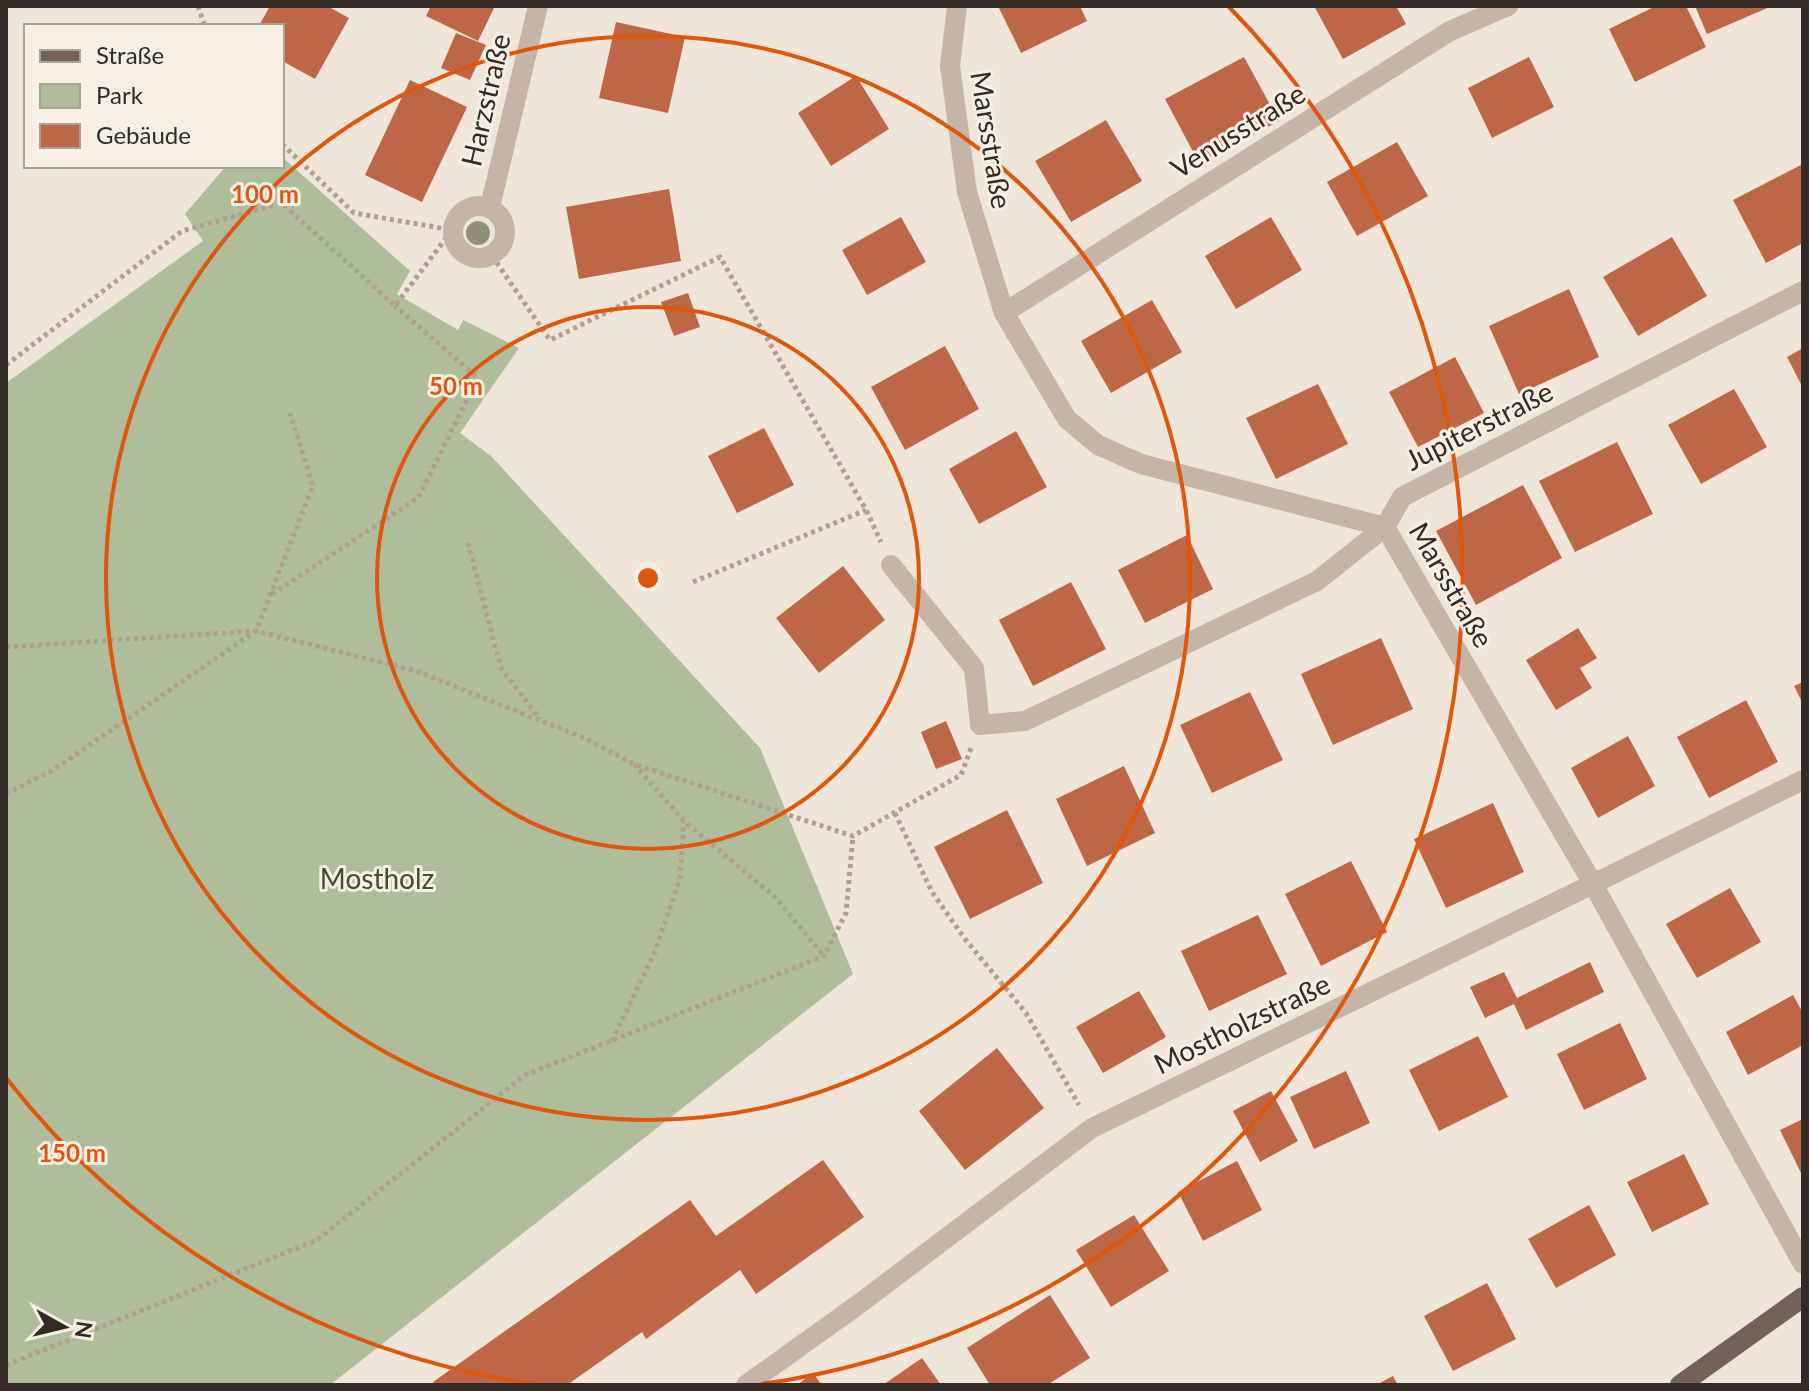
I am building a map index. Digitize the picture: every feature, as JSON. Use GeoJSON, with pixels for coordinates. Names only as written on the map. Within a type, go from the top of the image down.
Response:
{"type":"FeatureCollection","features":[{"type":"Feature","properties":{"kind":"main road"},"geometry":{"type":"LineString","coordinates":[[1680,1385],[1803,1297]]}},
{"type":"Feature","properties":{"kind":"street","name":"Harzstraße"},"geometry":{"type":"LineString","coordinates":[[490,207],[538,6]]}},
{"type":"Feature","properties":{"kind":"street","name":"Marsstraße"},"geometry":{"type":"LineString","coordinates":[[957,6],[950,66],[967,192],[1004,313],[1067,419],[1098,445],[1141,464],[1385,527],[1593,884],[1803,1264]]}},
{"type":"Feature","properties":{"kind":"street","name":"Venusstraße"},"geometry":{"type":"LineString","coordinates":[[1004,313],[1450,31],[1508,6]]}},
{"type":"Feature","properties":{"kind":"street","name":"Harzstraße"},"geometry":{"type":"LineString","coordinates":[[452,230],[456,219],[466,209],[480,205],[490,207],[504,222],[506,234],[503,245],[492,256]]}},
{"type":"Feature","properties":{"kind":"street"},"geometry":{"type":"LineString","coordinates":[[452,230],[455,245],[463,254],[478,260],[492,256]]}},
{"type":"Feature","properties":{"kind":"street","name":"Jupiterstraße"},"geometry":{"type":"LineString","coordinates":[[980,725],[1025,721],[1317,581],[1385,527],[1402,497],[1803,291]]}},
{"type":"Feature","properties":{"kind":"street"},"geometry":{"type":"LineString","coordinates":[[891,565],[974,668],[980,725]]}},
{"type":"Feature","properties":{"kind":"street","name":"Mostholzstraße"},"geometry":{"type":"LineString","coordinates":[[746,1385],[1092,1128],[1803,780]]}},
{"type":"Feature","properties":{"kind":"path"},"geometry":{"type":"LineString","coordinates":[[284,146],[354,213],[452,230],[395,306]]}},
{"type":"Feature","properties":{"kind":"path"},"geometry":{"type":"LineString","coordinates":[[6,365],[182,231],[282,203],[478,378],[418,498],[271,595]]}},
{"type":"Feature","properties":{"kind":"path"},"geometry":{"type":"LineString","coordinates":[[492,256],[550,340],[720,257],[866,510],[891,565]]}},
{"type":"Feature","properties":{"kind":"path"},"geometry":{"type":"LineString","coordinates":[[6,794],[53,770],[256,631],[313,486],[290,413]]}},
{"type":"Feature","properties":{"kind":"path"},"geometry":{"type":"LineString","coordinates":[[693,582],[866,510]]}},
{"type":"Feature","properties":{"kind":"path"},"geometry":{"type":"LineString","coordinates":[[468,543],[501,668],[541,720]]}},
{"type":"Feature","properties":{"kind":"path"},"geometry":{"type":"LineString","coordinates":[[6,647],[256,631],[416,671],[582,737],[634,764],[853,836],[961,775],[980,725]]}},
{"type":"Feature","properties":{"kind":"path"},"geometry":{"type":"LineString","coordinates":[[634,764],[684,821],[775,897],[824,956]]}},
{"type":"Feature","properties":{"kind":"path"},"geometry":{"type":"LineString","coordinates":[[895,813],[932,892],[965,939],[1026,1013],[1092,1128]]}},
{"type":"Feature","properties":{"kind":"path"},"geometry":{"type":"LineString","coordinates":[[612,1041],[654,954],[680,879],[684,821]]}},
{"type":"Feature","properties":{"kind":"path"},"geometry":{"type":"LineString","coordinates":[[6,1365],[317,1240],[525,1075],[824,956],[846,913],[853,836]]}},
{"type":"Feature","properties":{"kind":"green space","name":"Mostholz"},"geometry":{"type":"Polygon","coordinates":[[[284,159],[410,271],[397,294],[458,330],[463,320],[519,348],[460,433],[491,456],[760,748],[853,974],[330,1385],[6,1385],[6,383],[203,241],[185,214],[224,168],[284,168],[284,159]]]}},
{"type":"Feature","properties":{"kind":"building"},"geometry":{"type":"Polygon","coordinates":[[[270,6],[327,6],[349,18],[315,79],[284,62],[284,24],[260,24],[270,6]]]}},
{"type":"Feature","properties":{"kind":"building"},"geometry":{"type":"Polygon","coordinates":[[[431,6],[495,6],[478,41],[426,16],[431,6]]]}},
{"type":"Feature","properties":{"kind":"building"},"geometry":{"type":"Polygon","coordinates":[[[998,6],[1080,6],[1087,21],[1021,53],[998,6]]]}},
{"type":"Feature","properties":{"kind":"building"},"geometry":{"type":"Polygon","coordinates":[[[1314,6],[1396,6],[1406,24],[1343,59],[1314,6]]]}},
{"type":"Feature","properties":{"kind":"building"},"geometry":{"type":"Polygon","coordinates":[[[1656,6],[1686,6],[1706,47],[1635,82],[1609,29],[1656,6]]]}},
{"type":"Feature","properties":{"kind":"building"},"geometry":{"type":"Polygon","coordinates":[[[1695,6],[1772,6],[1707,34],[1695,6]]]}},
{"type":"Feature","properties":{"kind":"building"},"geometry":{"type":"Polygon","coordinates":[[[616,22],[685,37],[668,113],[599,98],[616,22]]]}},
{"type":"Feature","properties":{"kind":"building"},"geometry":{"type":"Polygon","coordinates":[[[456,33],[486,45],[470,80],[441,68],[456,33]]]}},
{"type":"Feature","properties":{"kind":"building"},"geometry":{"type":"Polygon","coordinates":[[[1244,57],[1279,121],[1199,163],[1165,99],[1244,57]]]}},
{"type":"Feature","properties":{"kind":"building"},"geometry":{"type":"Polygon","coordinates":[[[1529,57],[1554,107],[1492,138],[1468,88],[1529,57]]]}},
{"type":"Feature","properties":{"kind":"building"},"geometry":{"type":"Polygon","coordinates":[[[856,76],[889,129],[831,166],[798,113],[856,76]]]}},
{"type":"Feature","properties":{"kind":"building"},"geometry":{"type":"Polygon","coordinates":[[[410,80],[467,107],[422,202],[365,175],[410,80]]]}},
{"type":"Feature","properties":{"kind":"building"},"geometry":{"type":"Polygon","coordinates":[[[1106,120],[1142,181],[1071,222],[1035,161],[1106,120]]]}},
{"type":"Feature","properties":{"kind":"building"},"geometry":{"type":"Polygon","coordinates":[[[1397,142],[1428,196],[1357,236],[1327,182],[1397,142]]]}},
{"type":"Feature","properties":{"kind":"building"},"geometry":{"type":"Polygon","coordinates":[[[1803,164],[1803,243],[1766,263],[1733,200],[1803,164]]]}},
{"type":"Feature","properties":{"kind":"building"},"geometry":{"type":"Polygon","coordinates":[[[669,189],[681,261],[579,279],[566,207],[669,189]]]}},
{"type":"Feature","properties":{"kind":"building"},"geometry":{"type":"Polygon","coordinates":[[[901,217],[926,262],[867,295],[842,250],[901,217]]]}},
{"type":"Feature","properties":{"kind":"building"},"geometry":{"type":"Polygon","coordinates":[[[1271,217],[1302,270],[1236,309],[1205,256],[1271,217]]]}},
{"type":"Feature","properties":{"kind":"building"},"geometry":{"type":"Polygon","coordinates":[[[1672,237],[1707,296],[1638,336],[1603,277],[1672,237]]]}},
{"type":"Feature","properties":{"kind":"building"},"geometry":{"type":"Polygon","coordinates":[[[1569,289],[1599,357],[1519,394],[1489,326],[1569,289]]]}},
{"type":"Feature","properties":{"kind":"building"},"geometry":{"type":"Polygon","coordinates":[[[688,293],[700,327],[674,336],[661,302],[688,293]]]}},
{"type":"Feature","properties":{"kind":"building"},"geometry":{"type":"Polygon","coordinates":[[[1152,300],[1182,352],[1111,393],[1081,341],[1152,300]]]}},
{"type":"Feature","properties":{"kind":"building"},"geometry":{"type":"Polygon","coordinates":[[[945,346],[979,409],[905,450],[871,387],[945,346]]]}},
{"type":"Feature","properties":{"kind":"building"},"geometry":{"type":"Polygon","coordinates":[[[1803,348],[1803,388],[1787,357],[1803,348]]]}},
{"type":"Feature","properties":{"kind":"building"},"geometry":{"type":"Polygon","coordinates":[[[1455,357],[1484,413],[1418,447],[1389,392],[1455,357]]]}},
{"type":"Feature","properties":{"kind":"building"},"geometry":{"type":"Polygon","coordinates":[[[1318,384],[1348,444],[1276,479],[1246,418],[1318,384]]]}},
{"type":"Feature","properties":{"kind":"building"},"geometry":{"type":"Polygon","coordinates":[[[1734,389],[1767,447],[1701,484],[1668,425],[1734,389]]]}},
{"type":"Feature","properties":{"kind":"building"},"geometry":{"type":"Polygon","coordinates":[[[764,428],[794,485],[737,513],[708,456],[764,428]]]}},
{"type":"Feature","properties":{"kind":"building"},"geometry":{"type":"Polygon","coordinates":[[[1016,431],[1047,487],[979,524],[949,469],[1016,431]]]}},
{"type":"Feature","properties":{"kind":"building"},"geometry":{"type":"Polygon","coordinates":[[[1617,442],[1653,514],[1575,552],[1539,481],[1617,442]]]}},
{"type":"Feature","properties":{"kind":"building"},"geometry":{"type":"Polygon","coordinates":[[[1523,485],[1562,558],[1476,605],[1436,531],[1523,485]]]}},
{"type":"Feature","properties":{"kind":"building"},"geometry":{"type":"Polygon","coordinates":[[[1187,535],[1213,589],[1145,623],[1118,570],[1187,535]]]}},
{"type":"Feature","properties":{"kind":"building"},"geometry":{"type":"Polygon","coordinates":[[[843,566],[885,620],[819,673],[776,618],[843,566]]]}},
{"type":"Feature","properties":{"kind":"building"},"geometry":{"type":"Polygon","coordinates":[[[1071,582],[1106,649],[1033,686],[999,620],[1071,582]]]}},
{"type":"Feature","properties":{"kind":"building"},"geometry":{"type":"Polygon","coordinates":[[[1578,628],[1597,658],[1580,668],[1592,688],[1556,710],[1526,660],[1578,628]]]}},
{"type":"Feature","properties":{"kind":"building"},"geometry":{"type":"Polygon","coordinates":[[[1381,638],[1413,709],[1333,745],[1301,674],[1381,638]]]}},
{"type":"Feature","properties":{"kind":"building"},"geometry":{"type":"Polygon","coordinates":[[[1803,682],[1803,704],[1794,686],[1803,682]]]}},
{"type":"Feature","properties":{"kind":"building"},"geometry":{"type":"Polygon","coordinates":[[[1250,692],[1283,760],[1212,793],[1180,725],[1250,692]]]}},
{"type":"Feature","properties":{"kind":"building"},"geometry":{"type":"Polygon","coordinates":[[[1746,700],[1778,762],[1709,798],[1677,737],[1746,700]]]}},
{"type":"Feature","properties":{"kind":"building"},"geometry":{"type":"Polygon","coordinates":[[[946,721],[962,759],[936,769],[921,732],[946,721]]]}},
{"type":"Feature","properties":{"kind":"building"},"geometry":{"type":"Polygon","coordinates":[[[1628,736],[1655,786],[1598,818],[1571,768],[1628,736]]]}},
{"type":"Feature","properties":{"kind":"building"},"geometry":{"type":"Polygon","coordinates":[[[1124,766],[1155,833],[1087,866],[1056,799],[1124,766]]]}},
{"type":"Feature","properties":{"kind":"building"},"geometry":{"type":"Polygon","coordinates":[[[1493,803],[1524,872],[1446,908],[1414,839],[1493,803]]]}},
{"type":"Feature","properties":{"kind":"building"},"geometry":{"type":"Polygon","coordinates":[[[1007,810],[1043,883],[970,919],[934,847],[1007,810]]]}},
{"type":"Feature","properties":{"kind":"building"},"geometry":{"type":"Polygon","coordinates":[[[1351,861],[1387,932],[1321,966],[1285,894],[1351,861]]]}},
{"type":"Feature","properties":{"kind":"building"},"geometry":{"type":"Polygon","coordinates":[[[1730,888],[1761,942],[1697,978],[1666,924],[1730,888]]]}},
{"type":"Feature","properties":{"kind":"building"},"geometry":{"type":"Polygon","coordinates":[[[1258,915],[1287,974],[1209,1011],[1181,951],[1258,915]]]}},
{"type":"Feature","properties":{"kind":"building"},"geometry":{"type":"Polygon","coordinates":[[[1590,962],[1604,992],[1526,1030],[1514,1004],[1485,1018],[1470,987],[1504,972],[1517,998],[1590,962]]]}},
{"type":"Feature","properties":{"kind":"building"},"geometry":{"type":"Polygon","coordinates":[[[1139,991],[1166,1037],[1103,1073],[1076,1027],[1139,991]]]}},
{"type":"Feature","properties":{"kind":"building"},"geometry":{"type":"Polygon","coordinates":[[[1793,995],[1803,1013],[1803,1045],[1748,1075],[1726,1032],[1793,995]]]}},
{"type":"Feature","properties":{"kind":"building"},"geometry":{"type":"Polygon","coordinates":[[[1620,1023],[1647,1079],[1584,1110],[1557,1054],[1620,1023]]]}},
{"type":"Feature","properties":{"kind":"building"},"geometry":{"type":"Polygon","coordinates":[[[1478,1036],[1508,1097],[1439,1131],[1409,1070],[1478,1036]]]}},
{"type":"Feature","properties":{"kind":"building"},"geometry":{"type":"Polygon","coordinates":[[[997,1048],[1044,1108],[965,1170],[919,1111],[997,1048]]]}},
{"type":"Feature","properties":{"kind":"building"},"geometry":{"type":"Polygon","coordinates":[[[1346,1071],[1370,1123],[1314,1149],[1290,1097],[1346,1071]]]}},
{"type":"Feature","properties":{"kind":"building"},"geometry":{"type":"Polygon","coordinates":[[[1271,1091],[1298,1141],[1260,1162],[1233,1111],[1271,1091]]]}},
{"type":"Feature","properties":{"kind":"building"},"geometry":{"type":"Polygon","coordinates":[[[1803,1119],[1803,1177],[1780,1130],[1803,1119]]]}},
{"type":"Feature","properties":{"kind":"building"},"geometry":{"type":"Polygon","coordinates":[[[1684,1154],[1709,1204],[1652,1232],[1627,1182],[1684,1154]]]}},
{"type":"Feature","properties":{"kind":"building"},"geometry":{"type":"Polygon","coordinates":[[[823,1160],[864,1217],[756,1294],[740,1270],[646,1339],[642,1332],[567,1385],[435,1385],[433,1382],[690,1200],[716,1236],[823,1160]]]}},
{"type":"Feature","properties":{"kind":"building"},"geometry":{"type":"Polygon","coordinates":[[[1237,1161],[1262,1210],[1203,1241],[1178,1192],[1237,1161]]]}},
{"type":"Feature","properties":{"kind":"building"},"geometry":{"type":"Polygon","coordinates":[[[1589,1205],[1616,1255],[1556,1288],[1528,1239],[1589,1205]]]}},
{"type":"Feature","properties":{"kind":"building"},"geometry":{"type":"Polygon","coordinates":[[[1134,1215],[1169,1271],[1111,1307],[1076,1250],[1134,1215]]]}},
{"type":"Feature","properties":{"kind":"building"},"geometry":{"type":"Polygon","coordinates":[[[1487,1283],[1516,1339],[1453,1371],[1424,1316],[1487,1283]]]}},
{"type":"Feature","properties":{"kind":"building"},"geometry":{"type":"Polygon","coordinates":[[[1050,1295],[1090,1358],[1047,1385],[990,1385],[967,1348],[1050,1295]]]}},
{"type":"Feature","properties":{"kind":"building"},"geometry":{"type":"Polygon","coordinates":[[[922,1358],[941,1385],[883,1385],[922,1358]]]}},
{"type":"Feature","properties":{"kind":"building"},"geometry":{"type":"Polygon","coordinates":[[[813,1373],[822,1385],[797,1385],[813,1373]]]}},
{"type":"Feature","properties":{"kind":"building"},"geometry":{"type":"Polygon","coordinates":[[[1393,1376],[1398,1385],[1376,1385],[1393,1376]]]}}]}
